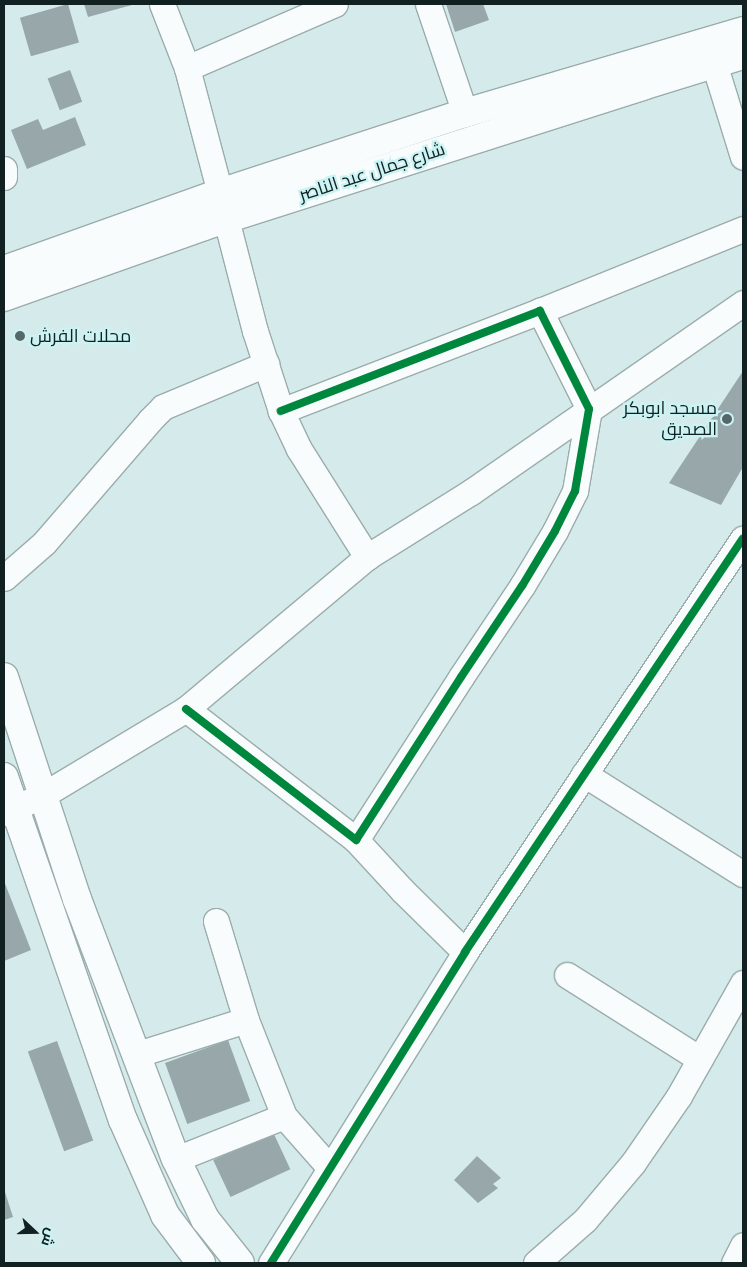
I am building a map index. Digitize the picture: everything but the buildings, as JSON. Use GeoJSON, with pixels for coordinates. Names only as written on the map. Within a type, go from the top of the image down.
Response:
{"type":"FeatureCollection","features":[{"type":"Feature","properties":{"kind":"main road","name":"شارع جمال عبد الناصر"},"geometry":{"type":"LineString","coordinates":[[4,297],[711,53],[743,31]]}},
{"type":"Feature","properties":{"kind":"main road","name":"شارع جمال عبد الناصر"},"geometry":{"type":"LineString","coordinates":[[4,270],[220,193],[465,112],[711,53],[743,55]]}},
{"type":"Feature","properties":{"kind":"main road"},"geometry":{"type":"LineString","coordinates":[[4,677],[77,899],[138,1054],[176,1159],[205,1218],[240,1263]]}},
{"type":"Feature","properties":{"kind":"main road"},"geometry":{"type":"LineString","coordinates":[[4,777],[9,811],[123,1120],[165,1215],[201,1263]]}},
{"type":"Feature","properties":{"kind":"street"},"geometry":{"type":"LineString","coordinates":[[162,4],[186,68],[220,193]]}},
{"type":"Feature","properties":{"kind":"street"},"geometry":{"type":"LineString","coordinates":[[186,68],[335,4]]}},
{"type":"Feature","properties":{"kind":"street"},"geometry":{"type":"LineString","coordinates":[[428,4],[465,112]]}},
{"type":"Feature","properties":{"kind":"street"},"geometry":{"type":"LineString","coordinates":[[711,53],[743,157]]}},
{"type":"Feature","properties":{"kind":"street"},"geometry":{"type":"LineString","coordinates":[[4,169],[4,177]]}},
{"type":"Feature","properties":{"kind":"street"},"geometry":{"type":"LineString","coordinates":[[226,219],[255,332],[281,411],[299,449],[367,557]]}},
{"type":"Feature","properties":{"kind":"street"},"geometry":{"type":"LineString","coordinates":[[281,411],[540,311],[743,229]]}},
{"type":"Feature","properties":{"kind":"street"},"geometry":{"type":"LineString","coordinates":[[9,811],[43,795],[186,709],[367,557],[471,492],[743,303]]}},
{"type":"Feature","properties":{"kind":"street"},"geometry":{"type":"LineString","coordinates":[[356,840],[461,676],[522,586],[555,531],[575,491],[589,409],[548,323],[540,311]]}},
{"type":"Feature","properties":{"kind":"street"},"geometry":{"type":"LineString","coordinates":[[4,578],[44,543],[163,407],[266,364]]}},
{"type":"Feature","properties":{"kind":"street"},"geometry":{"type":"LineString","coordinates":[[272,1263],[464,952],[743,539]]}},
{"type":"Feature","properties":{"kind":"street"},"geometry":{"type":"LineString","coordinates":[[186,709],[356,840],[403,891],[464,952]]}},
{"type":"Feature","properties":{"kind":"street"},"geometry":{"type":"LineString","coordinates":[[584,774],[742,872]]}},
{"type":"Feature","properties":{"kind":"street"},"geometry":{"type":"LineString","coordinates":[[216,921],[246,1020],[284,1116],[330,1168]]}},
{"type":"Feature","properties":{"kind":"street"},"geometry":{"type":"LineString","coordinates":[[567,975],[700,1059]]}},
{"type":"Feature","properties":{"kind":"street"},"geometry":{"type":"LineString","coordinates":[[536,1263],[585,1220],[633,1163],[679,1096],[743,983]]}},
{"type":"Feature","properties":{"kind":"street"},"geometry":{"type":"LineString","coordinates":[[138,1054],[246,1020]]}},
{"type":"Feature","properties":{"kind":"street"},"geometry":{"type":"LineString","coordinates":[[176,1159],[284,1116]]}},
{"type":"Feature","properties":{"kind":"cycle path"},"geometry":{"type":"LineString","coordinates":[[186,709],[356,840],[522,586],[555,531],[575,491],[589,409],[540,311],[281,411]]}},
{"type":"Feature","properties":{"kind":"cycle path"},"geometry":{"type":"LineString","coordinates":[[271,1263],[465,952],[743,539]]}},
{"type":"Feature","properties":{"kind":"place","name":"محلات الفرش"},"geometry":{"type":"Point","coordinates":[20,336]}},
{"type":"Feature","properties":{"kind":"place","name":"مسجد ابوبكر الصديق"},"geometry":{"type":"Point","coordinates":[727,419]}}]}
